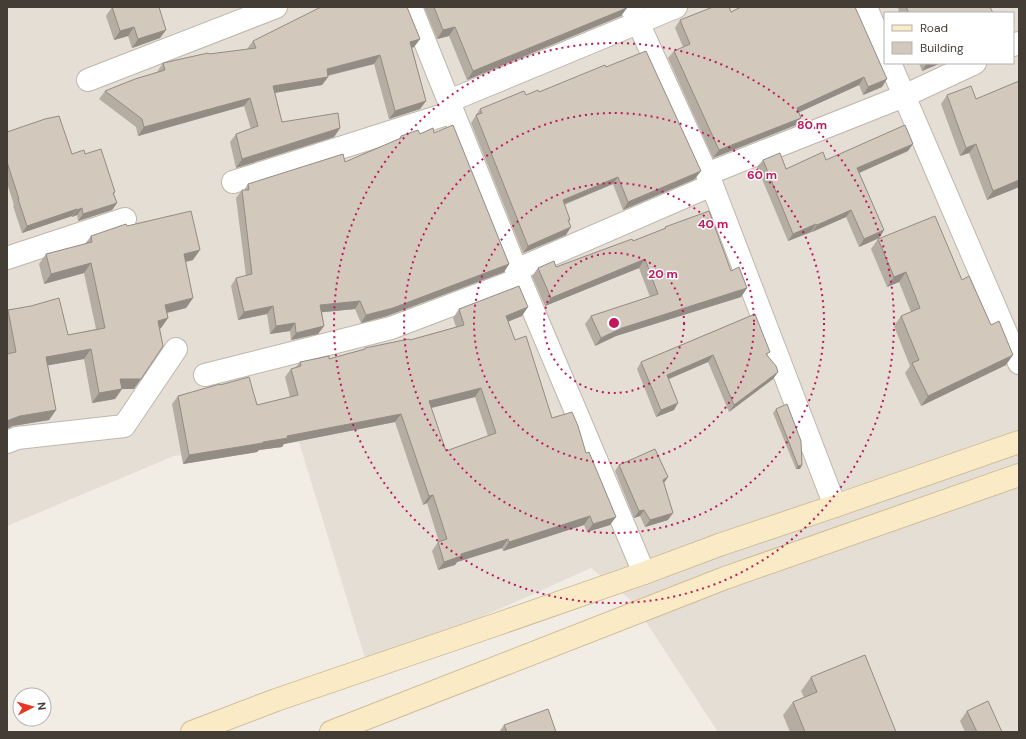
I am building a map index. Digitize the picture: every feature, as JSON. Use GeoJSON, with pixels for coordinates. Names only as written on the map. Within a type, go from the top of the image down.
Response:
{"type":"FeatureCollection","features":[{"type":"Feature","properties":{"kind":"main road"},"geometry":{"type":"LineString","coordinates":[[192,732],[270,703],[644,573],[719,545],[1019,442]]}},
{"type":"Feature","properties":{"kind":"main road"},"geometry":{"type":"LineString","coordinates":[[331,732],[725,578],[1019,475]]}},
{"type":"Feature","properties":{"kind":"street"},"geometry":{"type":"LineString","coordinates":[[88,80],[276,7]]}},
{"type":"Feature","properties":{"kind":"street"},"geometry":{"type":"LineString","coordinates":[[411,7],[518,274],[644,573]]}},
{"type":"Feature","properties":{"kind":"street"},"geometry":{"type":"LineString","coordinates":[[233,182],[451,107],[635,15],[676,7]]}},
{"type":"Feature","properties":{"kind":"street"},"geometry":{"type":"LineString","coordinates":[[866,7],[884,50]]}},
{"type":"Feature","properties":{"kind":"street"},"geometry":{"type":"LineString","coordinates":[[635,15],[710,179],[835,506]]}},
{"type":"Feature","properties":{"kind":"street"},"geometry":{"type":"LineString","coordinates":[[890,64],[1019,363]]}},
{"type":"Feature","properties":{"kind":"street"},"geometry":{"type":"LineString","coordinates":[[205,375],[391,328],[518,274],[710,179],[904,96],[973,64]]}},
{"type":"Feature","properties":{"kind":"street"},"geometry":{"type":"LineString","coordinates":[[7,258],[125,219]]}},
{"type":"Feature","properties":{"kind":"street"},"geometry":{"type":"LineString","coordinates":[[7,442],[18,438],[124,426],[176,349]]}},
{"type":"Feature","properties":{"kind":"shaded area"},"geometry":{"type":"Polygon","coordinates":[[[7,7],[1019,7],[1019,732],[718,732],[633,602],[591,568],[368,668],[299,442],[174,456],[7,526],[7,7]]]}},
{"type":"Feature","properties":{"kind":"building"},"geometry":{"type":"Polygon","coordinates":[[[112,7],[159,7],[166,30],[138,39],[134,27],[120,31],[112,7]]]}},
{"type":"Feature","properties":{"kind":"building"},"geometry":{"type":"Polygon","coordinates":[[[321,7],[407,7],[420,39],[410,42],[426,101],[395,111],[380,55],[327,69],[328,77],[273,86],[282,122],[338,113],[340,128],[242,159],[236,134],[258,126],[250,98],[144,127],[142,119],[105,91],[135,79],[165,70],[163,63],[208,53],[256,48],[253,41],[321,7]]]}},
{"type":"Feature","properties":{"kind":"building"},"geometry":{"type":"Polygon","coordinates":[[[434,7],[627,8],[473,71],[455,27],[443,30],[434,7]]]}},
{"type":"Feature","properties":{"kind":"building"},"geometry":{"type":"Polygon","coordinates":[[[713,7],[729,7],[731,12],[741,7],[855,7],[887,79],[868,87],[864,77],[797,108],[801,118],[719,150],[674,51],[690,44],[680,20],[713,7]]]}},
{"type":"Feature","properties":{"kind":"building"},"geometry":{"type":"Polygon","coordinates":[[[906,7],[990,7],[992,12],[908,12],[906,7]]]}},
{"type":"Feature","properties":{"kind":"building"},"geometry":{"type":"Polygon","coordinates":[[[646,51],[701,171],[628,202],[618,177],[563,200],[571,227],[528,246],[476,115],[482,113],[480,109],[524,91],[526,95],[538,90],[539,92],[605,65],[606,67],[646,51]]]}},
{"type":"Feature","properties":{"kind":"building"},"geometry":{"type":"Polygon","coordinates":[[[1019,81],[1019,180],[993,191],[976,144],[966,148],[947,95],[971,86],[976,99],[1019,81]]]}},
{"type":"Feature","properties":{"kind":"building"},"geometry":{"type":"Polygon","coordinates":[[[59,116],[72,154],[84,150],[85,154],[101,149],[115,192],[113,193],[117,203],[83,214],[82,208],[77,209],[27,226],[7,162],[7,132],[45,119],[59,116]]]}},
{"type":"Feature","properties":{"kind":"building"},"geometry":{"type":"Polygon","coordinates":[[[453,125],[509,264],[393,308],[366,315],[360,301],[320,305],[324,326],[296,333],[295,323],[276,326],[273,306],[244,312],[236,278],[252,274],[242,190],[249,190],[248,184],[343,154],[345,162],[401,138],[401,136],[418,130],[420,134],[433,128],[434,133],[453,125]]]}},
{"type":"Feature","properties":{"kind":"building"},"geometry":{"type":"Polygon","coordinates":[[[905,125],[913,144],[857,168],[884,230],[864,239],[851,210],[793,234],[763,160],[780,153],[786,169],[823,152],[826,160],[905,125]]]}},
{"type":"Feature","properties":{"kind":"building"},"geometry":{"type":"Polygon","coordinates":[[[191,211],[200,250],[184,254],[193,298],[165,305],[168,318],[158,321],[163,346],[141,379],[120,379],[122,389],[99,393],[91,349],[46,357],[56,410],[20,416],[7,422],[7,354],[16,352],[8,310],[31,306],[59,298],[68,335],[105,328],[91,263],[51,274],[46,254],[92,242],[91,236],[126,224],[127,226],[191,211]]]}},
{"type":"Feature","properties":{"kind":"building"},"geometry":{"type":"Polygon","coordinates":[[[709,211],[731,271],[739,267],[747,288],[622,328],[601,338],[591,316],[658,294],[645,259],[551,298],[538,268],[554,261],[556,267],[632,239],[633,241],[666,228],[665,227],[709,211]]]}},
{"type":"Feature","properties":{"kind":"building"},"geometry":{"type":"Polygon","coordinates":[[[935,216],[962,280],[969,276],[991,325],[999,321],[1013,355],[928,396],[912,363],[919,360],[901,316],[920,308],[906,272],[894,277],[878,239],[935,216]]]}},
{"type":"Feature","properties":{"kind":"building"},"geometry":{"type":"Polygon","coordinates":[[[519,286],[528,307],[506,316],[515,340],[526,336],[552,418],[572,412],[586,453],[589,452],[616,517],[593,524],[590,516],[509,542],[508,539],[461,554],[461,556],[444,562],[438,542],[447,539],[433,495],[429,496],[401,414],[287,436],[288,438],[263,443],[189,455],[178,396],[249,377],[257,405],[298,395],[291,369],[301,366],[300,362],[329,356],[329,359],[365,348],[410,340],[464,325],[459,309],[519,286]],[[481,388],[429,401],[446,451],[496,433],[481,388]]]}},
{"type":"Feature","properties":{"kind":"building"},"geometry":{"type":"Polygon","coordinates":[[[755,314],[770,352],[766,354],[776,366],[778,372],[734,405],[713,355],[667,375],[678,403],[661,410],[641,362],[755,314]]]}},
{"type":"Feature","properties":{"kind":"building"},"geometry":{"type":"Polygon","coordinates":[[[787,404],[801,441],[802,465],[798,466],[776,409],[787,404]]]}},
{"type":"Feature","properties":{"kind":"building"},"geometry":{"type":"Polygon","coordinates":[[[655,449],[668,477],[663,480],[673,513],[650,520],[644,510],[639,511],[619,465],[655,449]]]}},
{"type":"Feature","properties":{"kind":"building"},"geometry":{"type":"Polygon","coordinates":[[[865,655],[896,732],[805,732],[793,702],[817,692],[811,677],[865,655]]]}},
{"type":"Feature","properties":{"kind":"building"},"geometry":{"type":"Polygon","coordinates":[[[988,701],[1002,732],[977,732],[967,711],[988,701]]]}},
{"type":"Feature","properties":{"kind":"building"},"geometry":{"type":"Polygon","coordinates":[[[548,709],[556,732],[507,732],[504,725],[548,709]]]}}]}
